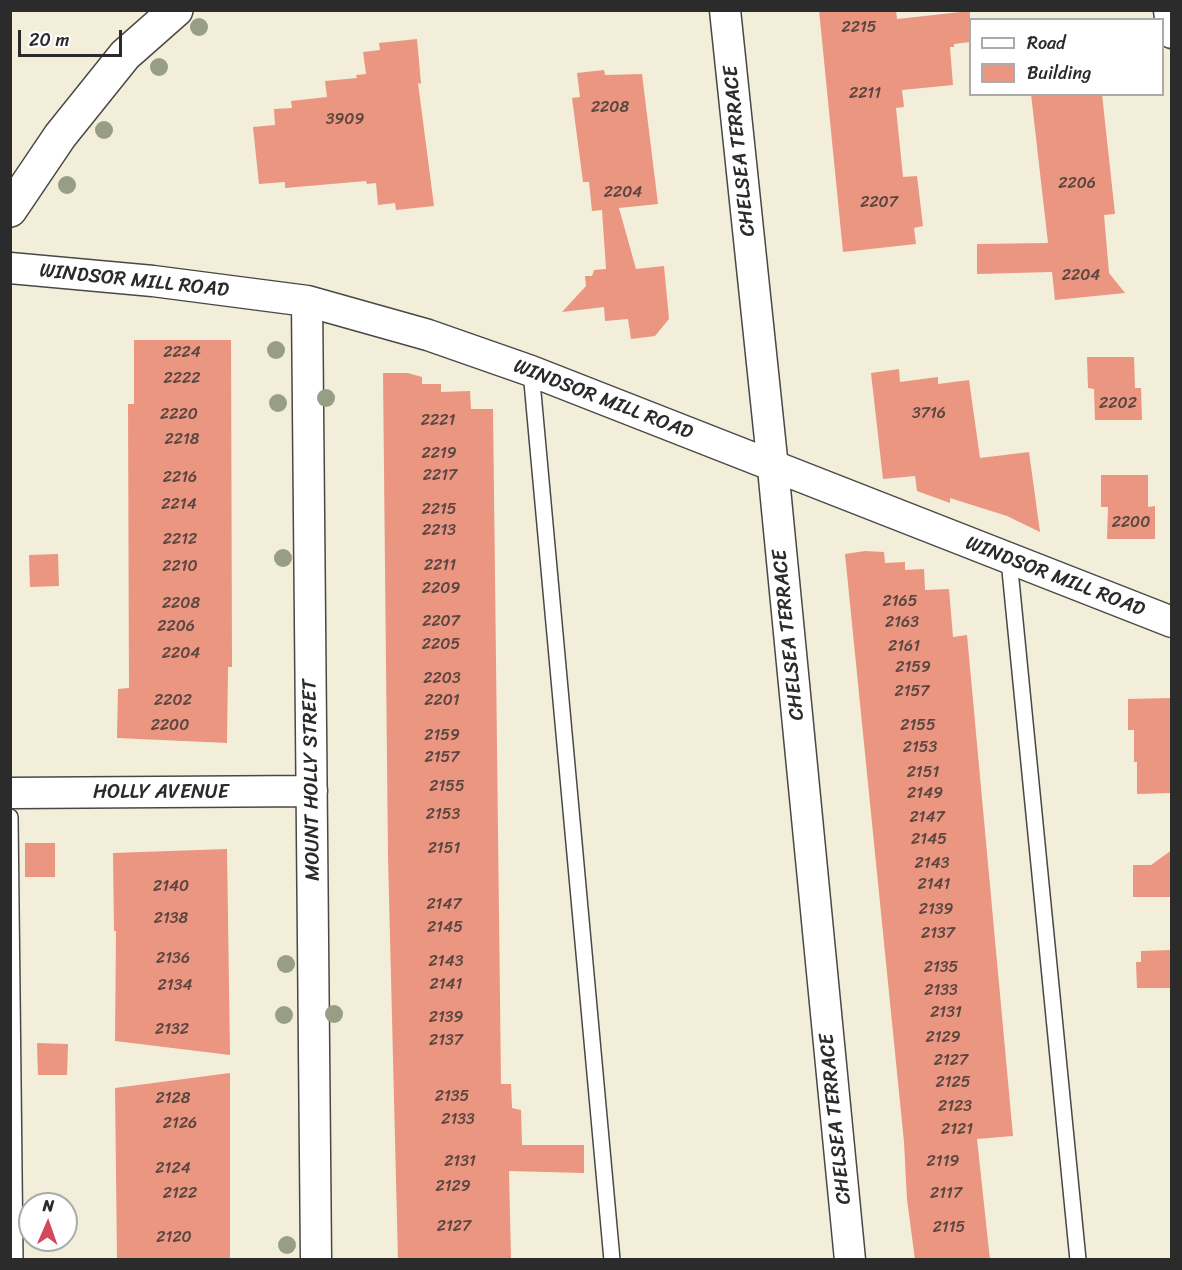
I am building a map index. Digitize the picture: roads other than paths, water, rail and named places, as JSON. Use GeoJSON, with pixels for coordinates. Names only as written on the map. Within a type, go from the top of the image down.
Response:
{"type":"FeatureCollection","features":[{"type":"Feature","properties":{"kind":"main road"},"geometry":{"type":"LineString","coordinates":[[10,210],[60,136],[125,55],[176,10]]}},
{"type":"Feature","properties":{"kind":"street","name":"CHELSEA TERRACE"},"geometry":{"type":"LineString","coordinates":[[725,10],[773,468],[850,1260]]}},
{"type":"Feature","properties":{"kind":"street"},"geometry":{"type":"LineString","coordinates":[[1169,10],[1172,33]]}},
{"type":"Feature","properties":{"kind":"street","name":"WINDSOR MILL ROAD"},"geometry":{"type":"LineString","coordinates":[[10,268],[153,281],[307,300],[428,335],[531,371],[773,468],[1172,622]]}},
{"type":"Feature","properties":{"kind":"street","name":"MOUNT HOLLY STREET"},"geometry":{"type":"LineString","coordinates":[[307,300],[315,1260]]}},
{"type":"Feature","properties":{"kind":"street","name":"HOLLY AVENUE"},"geometry":{"type":"LineString","coordinates":[[10,793],[312,791]]}},
{"type":"Feature","properties":{"kind":"lane"},"geometry":{"type":"LineString","coordinates":[[531,371],[612,1260]]}},
{"type":"Feature","properties":{"kind":"lane"},"geometry":{"type":"LineString","coordinates":[[1009,560],[1078,1260]]}},
{"type":"Feature","properties":{"kind":"lane"},"geometry":{"type":"LineString","coordinates":[[10,817],[15,1260]]}}]}
